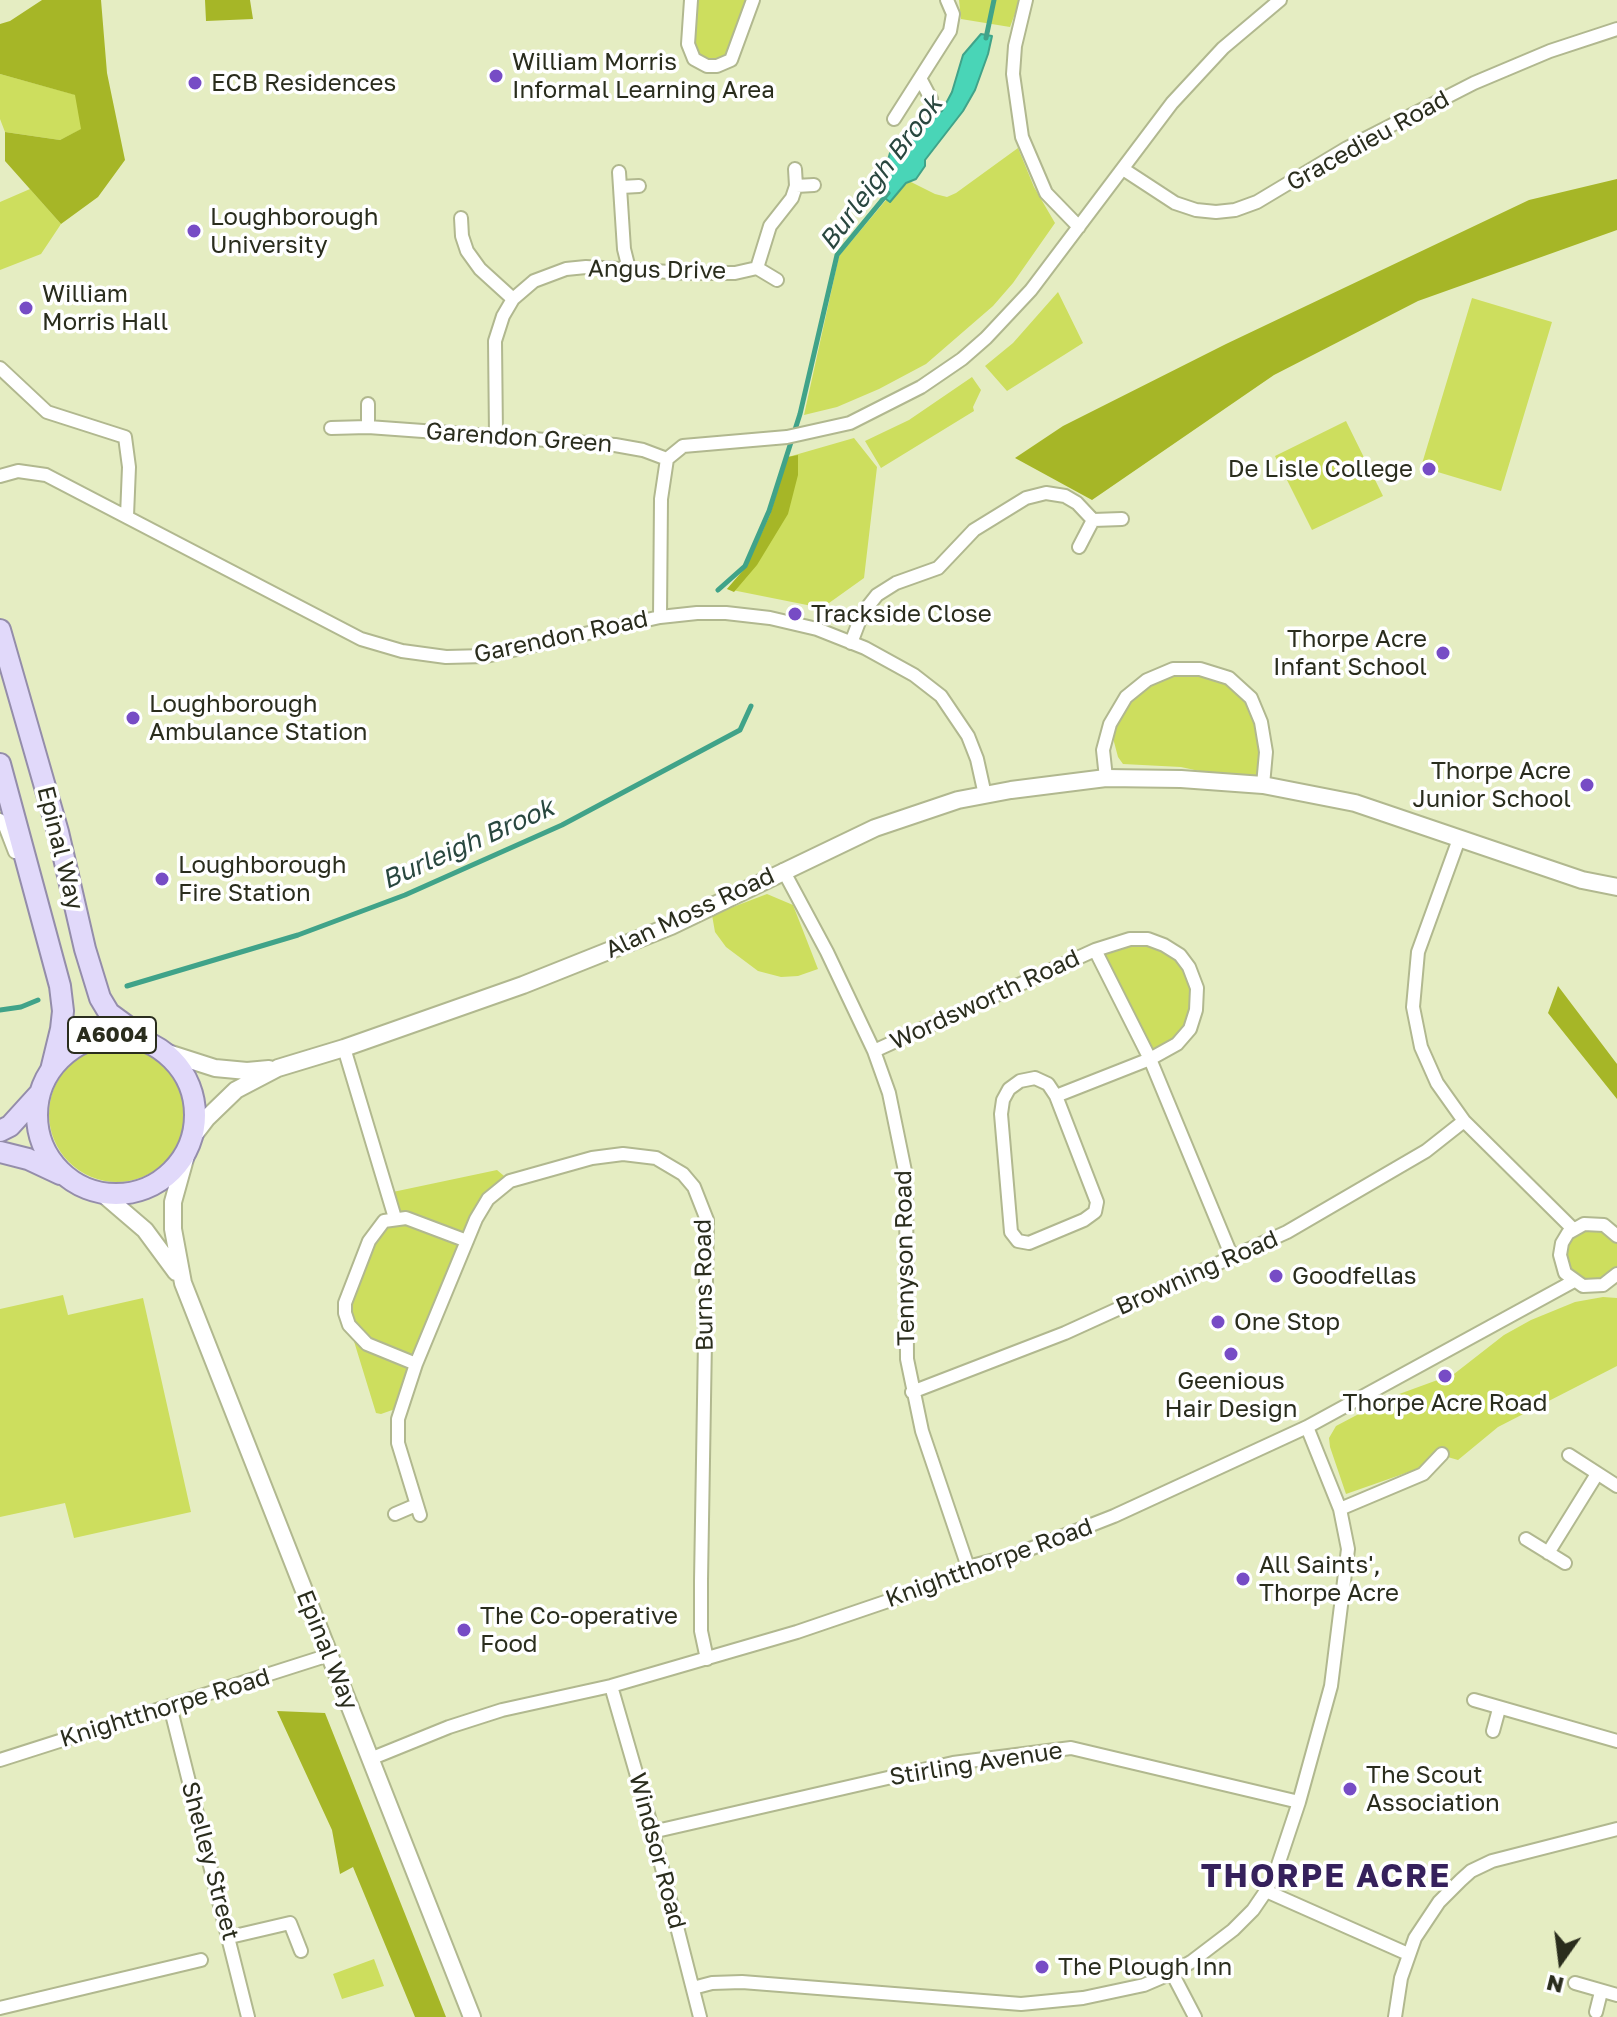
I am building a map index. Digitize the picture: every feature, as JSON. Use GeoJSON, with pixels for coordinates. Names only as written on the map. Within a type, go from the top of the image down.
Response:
{"type":"FeatureCollection","features":[{"type":"Feature","properties":{"kind":"main road","name":"Epinal Way"},"geometry":{"type":"LineString","coordinates":[[0,630],[58,832],[85,949],[100,998],[109,1013],[156,1048]]}},
{"type":"Feature","properties":{"kind":"main road","name":"Epinal Way"},"geometry":{"type":"LineString","coordinates":[[0,764],[60,986],[63,1011],[61,1029],[46,1082]]}},
{"type":"Feature","properties":{"kind":"main road","name":"A6004"},"geometry":{"type":"LineString","coordinates":[[0,1131],[16,1120],[69,1051],[90,1039],[114,1035],[137,1039],[156,1048],[180,1067],[191,1088],[196,1118],[190,1144]]}},
{"type":"Feature","properties":{"kind":"main road","name":"A6004"},"geometry":{"type":"LineString","coordinates":[[46,1082],[38,1112],[39,1134],[47,1156],[63,1176]]}},
{"type":"Feature","properties":{"kind":"main road"},"geometry":{"type":"LineString","coordinates":[[0,1152],[28,1159],[92,1191],[131,1194],[168,1175],[190,1144]]}},
{"type":"Feature","properties":{"kind":"street"},"geometry":{"type":"LineString","coordinates":[[691,0],[688,44],[694,59],[707,66],[717,66],[731,60],[753,0]]}},
{"type":"Feature","properties":{"kind":"street"},"geometry":{"type":"LineString","coordinates":[[894,119],[950,31],[953,14],[947,0]]}},
{"type":"Feature","properties":{"kind":"street"},"geometry":{"type":"LineString","coordinates":[[1026,0],[1015,46],[1013,74],[1022,137],[1046,193],[1079,227]]}},
{"type":"Feature","properties":{"kind":"street"},"geometry":{"type":"LineString","coordinates":[[660,617],[661,499],[667,459],[683,446],[792,437],[834,428],[921,387],[962,359],[1031,290],[1172,103],[1223,48],[1280,0]]}},
{"type":"Feature","properties":{"kind":"street","name":"Gracedieu Road"},"geometry":{"type":"LineString","coordinates":[[1123,169],[1175,203],[1196,210],[1235,210],[1257,202],[1347,148],[1474,83],[1550,51],[1617,29]]}},
{"type":"Feature","properties":{"kind":"street"},"geometry":{"type":"LineString","coordinates":[[921,80],[931,99]]}},
{"type":"Feature","properties":{"kind":"street"},"geometry":{"type":"LineString","coordinates":[[795,169],[796,186],[814,185]]}},
{"type":"Feature","properties":{"kind":"street"},"geometry":{"type":"LineString","coordinates":[[619,172],[624,249],[629,269]]}},
{"type":"Feature","properties":{"kind":"street"},"geometry":{"type":"LineString","coordinates":[[621,187],[639,186]]}},
{"type":"Feature","properties":{"kind":"street","name":"Angus Drive"},"geometry":{"type":"LineString","coordinates":[[757,268],[770,226],[792,198],[796,186]]}},
{"type":"Feature","properties":{"kind":"street"},"geometry":{"type":"LineString","coordinates":[[461,218],[467,251],[480,269],[513,299],[503,316],[495,341],[496,435]]}},
{"type":"Feature","properties":{"kind":"street"},"geometry":{"type":"LineString","coordinates":[[447,236],[462,236]]}},
{"type":"Feature","properties":{"kind":"street","name":"Angus Drive"},"geometry":{"type":"LineString","coordinates":[[513,299],[534,281],[566,269],[586,267],[706,273],[735,273],[757,268],[777,280]]}},
{"type":"Feature","properties":{"kind":"street"},"geometry":{"type":"LineString","coordinates":[[0,368],[47,412],[125,437],[129,467],[127,516]]}},
{"type":"Feature","properties":{"kind":"street"},"geometry":{"type":"LineString","coordinates":[[368,404],[368,427]]}},
{"type":"Feature","properties":{"kind":"street","name":"Garendon Green"},"geometry":{"type":"LineString","coordinates":[[331,428],[368,427],[615,445],[643,450],[667,459]]}},
{"type":"Feature","properties":{"kind":"street","name":"Garendon Road"},"geometry":{"type":"LineString","coordinates":[[0,476],[18,471],[46,475],[361,639],[402,651],[446,657],[486,656],[660,617],[726,613],[770,618],[817,629],[914,675],[941,696],[968,736],[985,795]]}},
{"type":"Feature","properties":{"kind":"street"},"geometry":{"type":"LineString","coordinates":[[851,643],[862,614],[877,595],[896,583],[938,568],[974,530],[1026,498],[1046,493],[1065,496],[1077,503],[1093,520],[1122,519]]}},
{"type":"Feature","properties":{"kind":"street"},"geometry":{"type":"LineString","coordinates":[[1079,547],[1093,520]]}},
{"type":"Feature","properties":{"kind":"street"},"geometry":{"type":"LineString","coordinates":[[1106,778],[1103,750],[1110,724],[1126,697],[1147,680],[1173,669],[1200,669],[1229,678],[1251,698],[1261,722],[1266,752],[1263,785]]}},
{"type":"Feature","properties":{"kind":"street","name":"Alan Moss Road"},"geometry":{"type":"LineString","coordinates":[[190,1144],[207,1118],[236,1090],[278,1068],[523,985],[671,926],[875,828],[958,800],[985,795],[1106,778],[1263,785],[1355,803],[1582,880],[1617,887]]}},
{"type":"Feature","properties":{"kind":"street"},"geometry":{"type":"LineString","coordinates":[[0,820],[39,905]]}},
{"type":"Feature","properties":{"kind":"street"},"geometry":{"type":"LineString","coordinates":[[1459,839],[1418,952],[1413,997],[1417,1028],[1429,1066],[1448,1101],[1464,1121],[1573,1229]]}},
{"type":"Feature","properties":{"kind":"street","name":"Tennyson Road"},"geometry":{"type":"LineString","coordinates":[[783,870],[827,952],[874,1051],[889,1093],[906,1176],[905,1325],[912,1392],[934,1469],[968,1567]]}},
{"type":"Feature","properties":{"kind":"street","name":"Wordsworth Road"},"geometry":{"type":"LineString","coordinates":[[874,1051],[1095,950],[1130,939],[1148,939],[1180,955],[1189,967],[1197,988],[1196,1010],[1190,1029],[1177,1044],[1150,1059]]}},
{"type":"Feature","properties":{"kind":"street","name":"Wordsworth Road"},"geometry":{"type":"LineString","coordinates":[[1095,950],[1150,1059],[1232,1257]]}},
{"type":"Feature","properties":{"kind":"street","name":"Alan Moss Road"},"geometry":{"type":"LineString","coordinates":[[156,1048],[215,1068],[247,1071],[278,1068]]}},
{"type":"Feature","properties":{"kind":"street"},"geometry":{"type":"LineString","coordinates":[[344,1048],[395,1218]]}},
{"type":"Feature","properties":{"kind":"street"},"geometry":{"type":"LineString","coordinates":[[1056,1096],[1150,1059]]}},
{"type":"Feature","properties":{"kind":"street"},"geometry":{"type":"LineString","coordinates":[[1035,1078],[1048,1084],[1056,1096],[1097,1202],[1095,1212],[1084,1220],[1029,1243],[1018,1241],[1011,1232],[1001,1114],[1003,1100],[1009,1089],[1020,1081],[1035,1078]]}},
{"type":"Feature","properties":{"kind":"street","name":"Browning Road"},"geometry":{"type":"LineString","coordinates":[[912,1392],[1065,1333],[1287,1232],[1426,1151],[1464,1121]]}},
{"type":"Feature","properties":{"kind":"street","name":"Epinal Way"},"geometry":{"type":"LineString","coordinates":[[183,1283],[173,1229],[173,1202],[190,1144]]}},
{"type":"Feature","properties":{"kind":"street","name":"Burns Road"},"geometry":{"type":"LineString","coordinates":[[395,1514],[418,1510],[396,1433],[401,1407],[467,1241],[488,1199],[510,1181],[592,1158],[623,1154],[656,1158],[683,1174],[694,1187],[707,1220],[701,1631],[707,1659]]}},
{"type":"Feature","properties":{"kind":"street","name":"Epinal Way"},"geometry":{"type":"LineString","coordinates":[[103,1194],[145,1230],[165,1253],[183,1283],[472,2017]]}},
{"type":"Feature","properties":{"kind":"street"},"geometry":{"type":"LineString","coordinates":[[416,1364],[367,1344],[349,1325],[345,1313],[350,1288],[369,1241],[384,1221],[395,1218],[419,1221],[467,1241]]}},
{"type":"Feature","properties":{"kind":"street"},"geometry":{"type":"LineString","coordinates":[[1616,1232],[1593,1223],[1573,1229],[1564,1238],[1560,1255],[1562,1267],[1574,1281],[1594,1287],[1617,1275]]}},
{"type":"Feature","properties":{"kind":"street","name":"Knightthorpe Road"},"geometry":{"type":"LineString","coordinates":[[370,1759],[449,1727],[502,1710],[611,1686],[707,1659],[938,1584],[968,1567],[1017,1554],[1114,1516],[1307,1427],[1574,1281]]}},
{"type":"Feature","properties":{"kind":"street"},"geometry":{"type":"LineString","coordinates":[[693,1988],[712,1983],[742,1982],[1021,2004],[1105,1995],[1144,1985],[1172,1973],[1233,1930],[1266,1891],[1285,1848],[1331,1686],[1348,1549],[1340,1509],[1307,1427]]}},
{"type":"Feature","properties":{"kind":"street"},"geometry":{"type":"LineString","coordinates":[[1340,1509],[1423,1474],[1442,1454]]}},
{"type":"Feature","properties":{"kind":"street"},"geometry":{"type":"LineString","coordinates":[[1569,1455],[1617,1486]]}},
{"type":"Feature","properties":{"kind":"street"},"geometry":{"type":"LineString","coordinates":[[1548,1553],[1597,1474]]}},
{"type":"Feature","properties":{"kind":"street"},"geometry":{"type":"LineString","coordinates":[[1526,1539],[1565,1563]]}},
{"type":"Feature","properties":{"kind":"street","name":"Knightthorpe Road"},"geometry":{"type":"LineString","coordinates":[[0,1760],[329,1655]]}},
{"type":"Feature","properties":{"kind":"street","name":"Windsor Road"},"geometry":{"type":"LineString","coordinates":[[611,1686],[700,2017]]}},
{"type":"Feature","properties":{"kind":"street"},"geometry":{"type":"LineString","coordinates":[[1474,1700],[1617,1741]]}},
{"type":"Feature","properties":{"kind":"street","name":"Shelley Street"},"geometry":{"type":"LineString","coordinates":[[170,1706],[248,2017]]}},
{"type":"Feature","properties":{"kind":"street"},"geometry":{"type":"LineString","coordinates":[[1493,1731],[1499,1709]]}},
{"type":"Feature","properties":{"kind":"street","name":"Stirling Avenue"},"geometry":{"type":"LineString","coordinates":[[652,1832],[953,1763],[1071,1748],[1299,1802]]}},
{"type":"Feature","properties":{"kind":"street"},"geometry":{"type":"LineString","coordinates":[[1395,2017],[1408,1954],[1439,1902],[1471,1871],[1525,1850],[1617,1829]]}},
{"type":"Feature","properties":{"kind":"street"},"geometry":{"type":"LineString","coordinates":[[1266,1891],[1408,1954]]}},
{"type":"Feature","properties":{"kind":"street"},"geometry":{"type":"LineString","coordinates":[[230,1937],[290,1923],[301,1951]]}},
{"type":"Feature","properties":{"kind":"street"},"geometry":{"type":"LineString","coordinates":[[0,2008],[201,1960]]}},
{"type":"Feature","properties":{"kind":"street"},"geometry":{"type":"LineString","coordinates":[[1172,1973],[1195,2017]]}},
{"type":"Feature","properties":{"kind":"street"},"geometry":{"type":"LineString","coordinates":[[1575,1983],[1617,1995]]}},
{"type":"Feature","properties":{"kind":"street"},"geometry":{"type":"LineString","coordinates":[[1596,2012],[1601,1992]]}},
{"type":"Feature","properties":{"kind":"green space"},"geometry":{"type":"Polygon","coordinates":[[[42,0],[101,0],[107,73],[125,160],[98,197],[61,224],[5,161],[5,132],[60,140],[81,129],[75,95],[0,74],[0,24],[42,0]]]}},
{"type":"Feature","properties":{"kind":"green space"},"geometry":{"type":"Polygon","coordinates":[[[205,0],[250,0],[253,19],[206,21],[205,0]]]}},
{"type":"Feature","properties":{"kind":"green space"},"geometry":{"type":"Polygon","coordinates":[[[696,0],[747,0],[728,53],[717,61],[698,55],[694,47],[696,0]]]}},
{"type":"Feature","properties":{"kind":"green space"},"geometry":{"type":"Polygon","coordinates":[[[959,0],[1020,0],[1010,27],[961,19],[959,0]]]}},
{"type":"Feature","properties":{"kind":"green space"},"geometry":{"type":"Polygon","coordinates":[[[0,74],[76,95],[82,129],[60,140],[5,132],[0,119],[0,74]]]}},
{"type":"Feature","properties":{"kind":"green space"},"geometry":{"type":"Polygon","coordinates":[[[1018,148],[1034,187],[1055,223],[1013,283],[993,306],[926,364],[837,407],[804,415],[839,256],[886,200],[890,202],[909,181],[947,197],[1018,148]]]}},
{"type":"Feature","properties":{"kind":"green space"},"geometry":{"type":"Polygon","coordinates":[[[1617,179],[1617,230],[1418,301],[1274,375],[1092,500],[1015,458],[1063,426],[1226,344],[1529,200],[1617,179]]]}},
{"type":"Feature","properties":{"kind":"green space"},"geometry":{"type":"Polygon","coordinates":[[[30,189],[61,224],[41,254],[0,270],[0,202],[30,189]]]}},
{"type":"Feature","properties":{"kind":"green space"},"geometry":{"type":"Polygon","coordinates":[[[1058,292],[1083,343],[1007,391],[985,366],[1013,343],[1058,292]]]}},
{"type":"Feature","properties":{"kind":"green space"},"geometry":{"type":"Polygon","coordinates":[[[1472,298],[1552,322],[1501,491],[1421,467],[1472,298]]]}},
{"type":"Feature","properties":{"kind":"green space"},"geometry":{"type":"Polygon","coordinates":[[[972,377],[981,390],[974,411],[881,468],[865,441],[909,420],[972,377]]]}},
{"type":"Feature","properties":{"kind":"green space"},"geometry":{"type":"Polygon","coordinates":[[[1346,421],[1383,496],[1312,530],[1275,456],[1346,421]]]}},
{"type":"Feature","properties":{"kind":"green space"},"geometry":{"type":"Polygon","coordinates":[[[854,438],[877,467],[864,578],[822,608],[727,589],[746,567],[764,528],[788,457],[854,438]]]}},
{"type":"Feature","properties":{"kind":"green space"},"geometry":{"type":"Polygon","coordinates":[[[798,455],[798,475],[788,514],[757,565],[734,592],[727,589],[746,567],[770,515],[788,457],[798,455]]]}},
{"type":"Feature","properties":{"kind":"green space"},"geometry":{"type":"Polygon","coordinates":[[[1173,669],[1229,678],[1261,722],[1263,785],[1181,767],[1123,764],[1118,757],[1109,723],[1126,697],[1173,669]]]}},
{"type":"Feature","properties":{"kind":"green space"},"geometry":{"type":"Polygon","coordinates":[[[767,894],[793,905],[818,969],[798,976],[781,977],[758,971],[726,947],[715,932],[712,915],[767,894]]]}},
{"type":"Feature","properties":{"kind":"green space"},"geometry":{"type":"Polygon","coordinates":[[[1130,939],[1180,955],[1197,988],[1190,1029],[1150,1059],[1095,950],[1130,939]]]}},
{"type":"Feature","properties":{"kind":"green space"},"geometry":{"type":"Polygon","coordinates":[[[1558,986],[1617,1064],[1617,1099],[1548,1013],[1558,986]]]}},
{"type":"Feature","properties":{"kind":"green space"},"geometry":{"type":"Polygon","coordinates":[[[117,1046],[143,1051],[165,1066],[180,1088],[185,1114],[180,1140],[165,1162],[143,1177],[117,1182],[91,1177],[69,1162],[54,1140],[49,1114],[54,1088],[69,1066],[91,1051],[117,1046]]]}},
{"type":"Feature","properties":{"kind":"green space"},"geometry":{"type":"Polygon","coordinates":[[[497,1170],[510,1181],[488,1199],[401,1407],[376,1413],[345,1303],[369,1241],[395,1218],[388,1193],[497,1170]]]}},
{"type":"Feature","properties":{"kind":"green space"},"geometry":{"type":"Polygon","coordinates":[[[1604,1225],[1617,1236],[1617,1274],[1594,1287],[1562,1267],[1568,1233],[1604,1225]]]}},
{"type":"Feature","properties":{"kind":"green space"},"geometry":{"type":"Polygon","coordinates":[[[63,1295],[68,1315],[143,1298],[191,1512],[74,1538],[65,1503],[0,1517],[0,1309],[63,1295]]]}},
{"type":"Feature","properties":{"kind":"green space"},"geometry":{"type":"Polygon","coordinates":[[[1617,1298],[1617,1366],[1498,1427],[1458,1460],[1434,1453],[1423,1467],[1346,1494],[1330,1447],[1329,1438],[1336,1426],[1391,1397],[1454,1374],[1504,1335],[1531,1320],[1575,1302],[1617,1298]]]}},
{"type":"Feature","properties":{"kind":"green space"},"geometry":{"type":"Polygon","coordinates":[[[277,1711],[325,1713],[446,2017],[415,2017],[353,1867],[340,1874],[332,1830],[277,1711]]]}},
{"type":"Feature","properties":{"kind":"green space"},"geometry":{"type":"Polygon","coordinates":[[[374,1959],[384,1986],[342,1999],[333,1974],[374,1959]]]}},
{"type":"Feature","properties":{"kind":"water","name":"Burleigh Brook"},"geometry":{"type":"Polygon","coordinates":[[[981,34],[992,36],[975,90],[963,111],[925,160],[925,166],[916,179],[906,183],[890,202],[878,193],[890,153],[901,136],[942,111],[952,92],[963,55],[981,34]]]}},
{"type":"Feature","properties":{"kind":"waterway","name":"Burleigh Brook"},"geometry":{"type":"LineString","coordinates":[[986,38],[994,0]]}},
{"type":"Feature","properties":{"kind":"waterway","name":"Burleigh Brook"},"geometry":{"type":"LineString","coordinates":[[718,590],[745,566],[769,511],[800,414],[837,255],[888,193]]}},
{"type":"Feature","properties":{"kind":"waterway","name":"Burleigh Brook"},"geometry":{"type":"LineString","coordinates":[[127,986],[298,935],[405,895],[562,825],[740,730],[751,706]]}},
{"type":"Feature","properties":{"kind":"waterway","name":"Burleigh Brook"},"geometry":{"type":"LineString","coordinates":[[0,1010],[21,1007],[38,1000]]}},
{"type":"Feature","properties":{"kind":"place","name":"William Morris Informal Learning Area"},"geometry":{"type":"Point","coordinates":[496,76]}},
{"type":"Feature","properties":{"kind":"place","name":"ECB Residences"},"geometry":{"type":"Point","coordinates":[195,83]}},
{"type":"Feature","properties":{"kind":"place","name":"Loughborough University"},"geometry":{"type":"Point","coordinates":[194,231]}},
{"type":"Feature","properties":{"kind":"place","name":"William Morris Hall"},"geometry":{"type":"Point","coordinates":[26,308]}},
{"type":"Feature","properties":{"kind":"place","name":"De Lisle College"},"geometry":{"type":"Point","coordinates":[1429,469]}},
{"type":"Feature","properties":{"kind":"place","name":"Trackside Close"},"geometry":{"type":"Point","coordinates":[795,614]}},
{"type":"Feature","properties":{"kind":"place","name":"Thorpe Acre Infant School"},"geometry":{"type":"Point","coordinates":[1443,653]}},
{"type":"Feature","properties":{"kind":"place","name":"Loughborough Ambulance Station"},"geometry":{"type":"Point","coordinates":[133,718]}},
{"type":"Feature","properties":{"kind":"place","name":"Thorpe Acre Junior School"},"geometry":{"type":"Point","coordinates":[1587,785]}},
{"type":"Feature","properties":{"kind":"place","name":"Loughborough Fire Station"},"geometry":{"type":"Point","coordinates":[162,879]}},
{"type":"Feature","properties":{"kind":"place","name":"Goodfellas"},"geometry":{"type":"Point","coordinates":[1276,1276]}},
{"type":"Feature","properties":{"kind":"place","name":"One Stop"},"geometry":{"type":"Point","coordinates":[1218,1322]}},
{"type":"Feature","properties":{"kind":"place","name":"Geenious Hair Design"},"geometry":{"type":"Point","coordinates":[1231,1354]}},
{"type":"Feature","properties":{"kind":"place","name":"Thorpe Acre Road"},"geometry":{"type":"Point","coordinates":[1445,1376]}},
{"type":"Feature","properties":{"kind":"place","name":"All Saints', Thorpe Acre"},"geometry":{"type":"Point","coordinates":[1243,1579]}},
{"type":"Feature","properties":{"kind":"place","name":"The Co-operative Food"},"geometry":{"type":"Point","coordinates":[464,1630]}},
{"type":"Feature","properties":{"kind":"place","name":"The Scout Association"},"geometry":{"type":"Point","coordinates":[1350,1789]}},
{"type":"Feature","properties":{"kind":"place","name":"The Plough Inn"},"geometry":{"type":"Point","coordinates":[1042,1967]}},
{"type":"Feature","properties":{"kind":"district","name":"THORPE ACRE"},"geometry":{"type":"Point","coordinates":[1326,1877]}}]}
